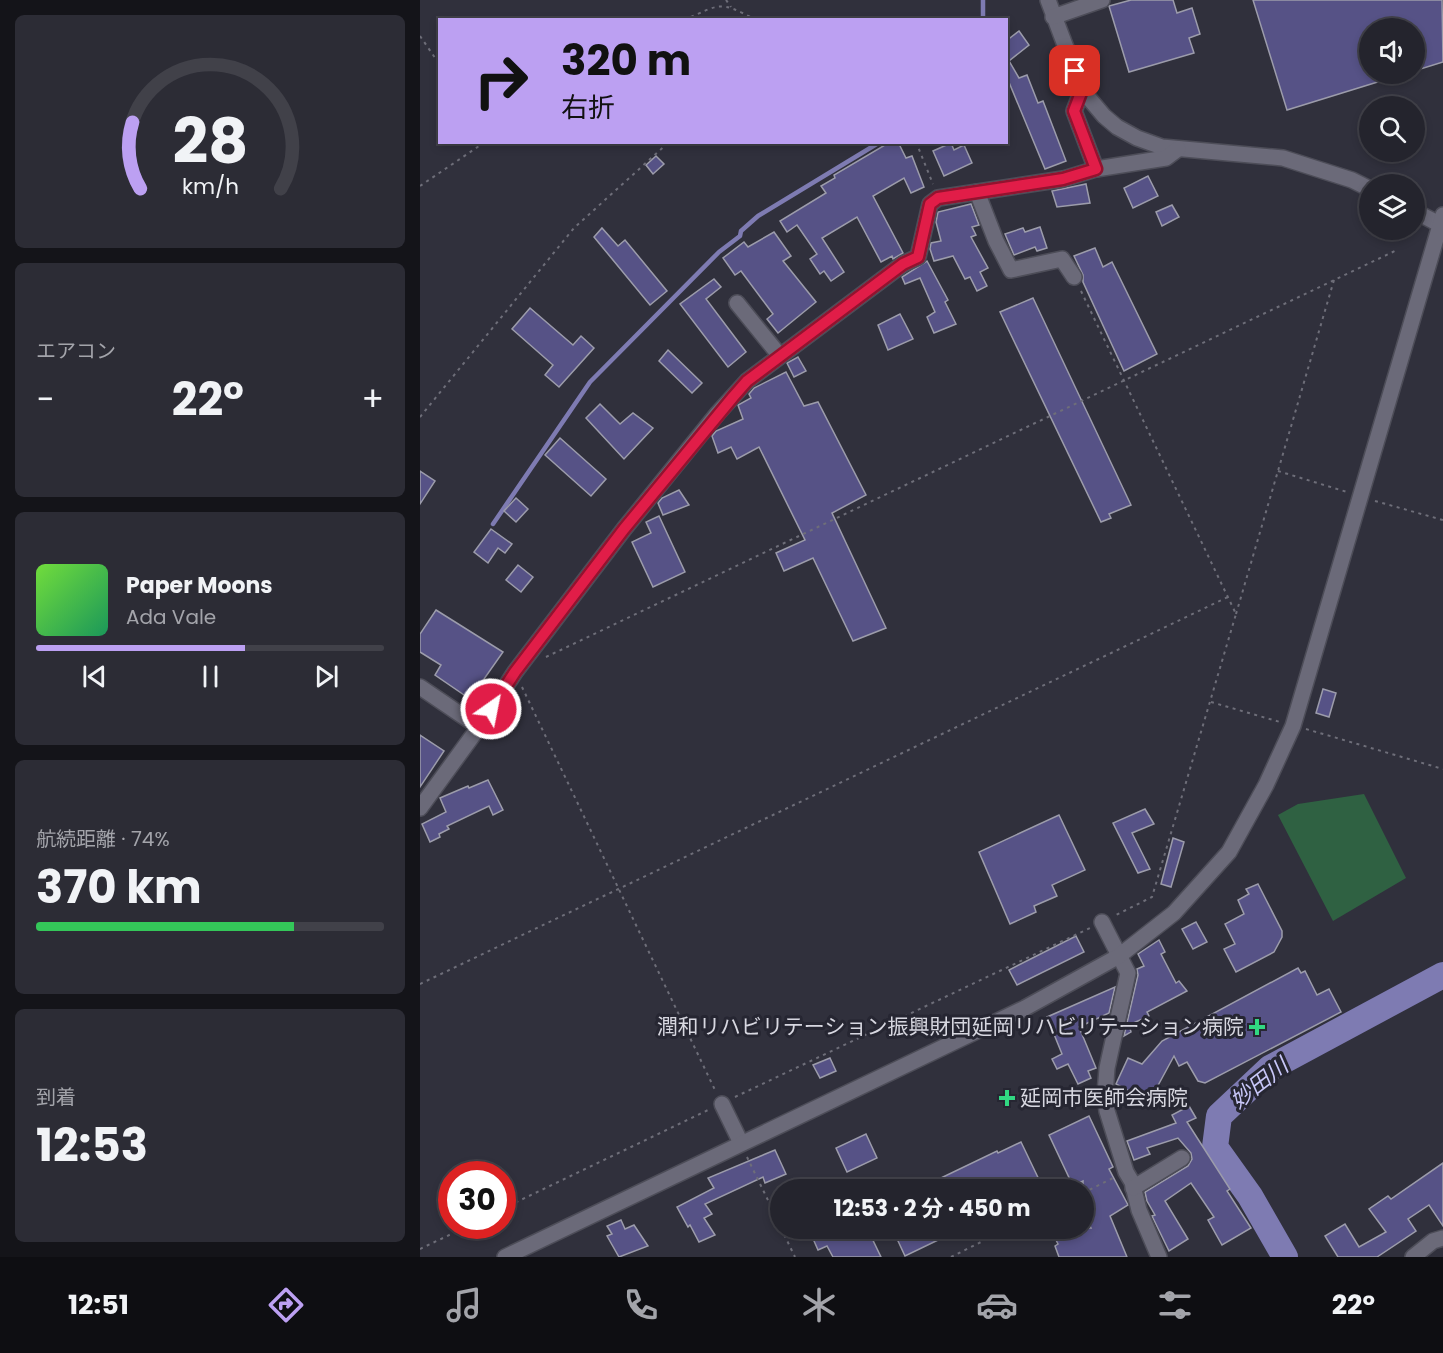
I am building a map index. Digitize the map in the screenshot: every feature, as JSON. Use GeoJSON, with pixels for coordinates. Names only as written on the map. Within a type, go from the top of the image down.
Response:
{"type":"FeatureCollection","features":[{"type":"Feature","properties":{"kind":"street"},"geometry":{"type":"LineString","coordinates":[[1048,0],[1082,90],[1104,116],[1117,127],[1137,138],[1162,147],[1283,158],[1359,183]]}},
{"type":"Feature","properties":{"kind":"street"},"geometry":{"type":"LineString","coordinates":[[1053,17],[1102,0]]}},
{"type":"Feature","properties":{"kind":"street"},"geometry":{"type":"LineString","coordinates":[[1082,90],[1074,111],[1096,169]]}},
{"type":"Feature","properties":{"kind":"street"},"geometry":{"type":"LineString","coordinates":[[420,808],[479,728],[515,672],[624,529],[718,413],[747,381],[903,264],[918,257],[930,204],[938,198],[1063,179],[1096,169],[1166,158],[1178,149]]}},
{"type":"Feature","properties":{"kind":"street"},"geometry":{"type":"LineString","coordinates":[[977,192],[996,241],[1011,270],[1062,259],[1074,277]]}},
{"type":"Feature","properties":{"kind":"street"},"geometry":{"type":"LineString","coordinates":[[505,1257],[1025,1008],[1119,956],[1174,913],[1229,852],[1266,785],[1293,726],[1442,222],[1425,215]]}},
{"type":"Feature","properties":{"kind":"street"},"geometry":{"type":"LineString","coordinates":[[737,303],[780,356]]}},
{"type":"Feature","properties":{"kind":"street"},"geometry":{"type":"LineString","coordinates":[[420,687],[479,728]]}},
{"type":"Feature","properties":{"kind":"street"},"geometry":{"type":"LineString","coordinates":[[1102,922],[1128,973],[1107,1068],[1105,1094],[1107,1111],[1139,1210],[1159,1257]]}},
{"type":"Feature","properties":{"kind":"street"},"geometry":{"type":"LineString","coordinates":[[722,1104],[741,1143]]}},
{"type":"Feature","properties":{"kind":"street"},"geometry":{"type":"LineString","coordinates":[[1133,1188],[1182,1158]]}},
{"type":"Feature","properties":{"kind":"street"},"geometry":{"type":"LineString","coordinates":[[1413,1257],[1433,1241],[1443,1238]]}},
{"type":"Feature","properties":{"kind":"path"},"geometry":{"type":"LineString","coordinates":[[726,0],[731,7]]}},
{"type":"Feature","properties":{"kind":"path"},"geometry":{"type":"LineString","coordinates":[[689,18],[723,5],[752,18]]}},
{"type":"Feature","properties":{"kind":"path"},"geometry":{"type":"LineString","coordinates":[[420,36],[438,62]]}},
{"type":"Feature","properties":{"kind":"path"},"geometry":{"type":"LineString","coordinates":[[420,186],[482,144]]}},
{"type":"Feature","properties":{"kind":"path"},"geometry":{"type":"LineString","coordinates":[[420,417],[574,228],[667,144]]}},
{"type":"Feature","properties":{"kind":"path"},"geometry":{"type":"LineString","coordinates":[[917,144],[938,198]]}},
{"type":"Feature","properties":{"kind":"path"},"geometry":{"type":"LineString","coordinates":[[537,661],[1397,250]]}},
{"type":"Feature","properties":{"kind":"path"},"geometry":{"type":"LineString","coordinates":[[1074,277],[1236,614]]}},
{"type":"Feature","properties":{"kind":"path"},"geometry":{"type":"LineString","coordinates":[[516,1202],[1152,897],[1335,279]]}},
{"type":"Feature","properties":{"kind":"path"},"geometry":{"type":"LineString","coordinates":[[420,984],[1228,597]]}},
{"type":"Feature","properties":{"kind":"path"},"geometry":{"type":"LineString","coordinates":[[515,672],[722,1104]]}},
{"type":"Feature","properties":{"kind":"path"},"geometry":{"type":"LineString","coordinates":[[1211,702],[1443,769]]}},
{"type":"Feature","properties":{"kind":"path"},"geometry":{"type":"LineString","coordinates":[[741,1143],[770,1204]]}},
{"type":"Feature","properties":{"kind":"path"},"geometry":{"type":"LineString","coordinates":[[1094,1188],[1126,1172]]}},
{"type":"Feature","properties":{"kind":"path"},"geometry":{"type":"LineString","coordinates":[[420,1249],[441,1239]]}},
{"type":"Feature","properties":{"kind":"path"},"geometry":{"type":"LineString","coordinates":[[787,1239],[795,1257]]}},
{"type":"Feature","properties":{"kind":"path"},"geometry":{"type":"LineString","coordinates":[[951,1257],[987,1239]]}},
{"type":"Feature","properties":{"kind":"green space"},"geometry":{"type":"Polygon","coordinates":[[[1364,794],[1406,878],[1333,921],[1278,815],[1298,804],[1364,794]]]}},
{"type":"Feature","properties":{"kind":"building"},"geometry":{"type":"Polygon","coordinates":[[[1131,0],[1173,0],[1177,13],[1192,8],[1200,34],[1189,38],[1194,53],[1129,72],[1109,6],[1131,0]]]}},
{"type":"Feature","properties":{"kind":"building"},"geometry":{"type":"Polygon","coordinates":[[[1253,0],[1442,0],[1443,62],[1425,68],[1425,18],[1359,18],[1359,84],[1371,84],[1287,110],[1253,0]]]}},
{"type":"Feature","properties":{"kind":"building"},"geometry":{"type":"Polygon","coordinates":[[[1019,31],[1029,45],[1009,61],[1019,78],[1027,75],[1038,103],[1043,101],[1066,161],[1045,169],[1008,80],[1008,39],[1019,31]]]}},
{"type":"Feature","properties":{"kind":"building"},"geometry":{"type":"Polygon","coordinates":[[[887,144],[899,144],[906,158],[912,156],[924,187],[911,193],[904,178],[873,196],[903,253],[893,259],[892,256],[881,262],[857,217],[822,238],[844,272],[831,281],[824,271],[820,274],[810,259],[817,254],[797,225],[787,232],[780,221],[826,193],[821,186],[835,178],[834,175],[887,144]]]}},
{"type":"Feature","properties":{"kind":"building"},"geometry":{"type":"Polygon","coordinates":[[[949,144],[951,144],[954,150],[964,145],[972,163],[944,176],[933,151],[949,144]]]}},
{"type":"Feature","properties":{"kind":"building"},"geometry":{"type":"Polygon","coordinates":[[[656,156],[664,164],[653,174],[646,165],[656,156]]]}},
{"type":"Feature","properties":{"kind":"building"},"geometry":{"type":"Polygon","coordinates":[[[1148,176],[1158,196],[1133,208],[1124,188],[1148,176]]]}},
{"type":"Feature","properties":{"kind":"building"},"geometry":{"type":"Polygon","coordinates":[[[1086,184],[1090,203],[1057,207],[1052,191],[1086,184]]]}},
{"type":"Feature","properties":{"kind":"building"},"geometry":{"type":"Polygon","coordinates":[[[971,204],[979,225],[972,227],[976,235],[971,237],[988,268],[980,272],[987,286],[977,291],[970,277],[965,279],[953,256],[934,261],[930,249],[931,243],[941,241],[936,222],[938,212],[971,204]]]}},
{"type":"Feature","properties":{"kind":"building"},"geometry":{"type":"Polygon","coordinates":[[[1172,205],[1179,217],[1162,226],[1156,212],[1172,205]]]}},
{"type":"Feature","properties":{"kind":"building"},"geometry":{"type":"Polygon","coordinates":[[[1040,227],[1047,248],[1037,251],[1035,247],[1014,255],[1005,234],[1023,228],[1025,232],[1040,227]]]}},
{"type":"Feature","properties":{"kind":"building"},"geometry":{"type":"Polygon","coordinates":[[[602,228],[618,246],[625,240],[667,291],[650,305],[594,237],[602,228]]]}},
{"type":"Feature","properties":{"kind":"building"},"geometry":{"type":"Polygon","coordinates":[[[774,232],[791,256],[783,261],[816,302],[778,333],[767,319],[773,314],[741,271],[735,275],[723,258],[744,242],[748,247],[774,232]]]}},
{"type":"Feature","properties":{"kind":"building"},"geometry":{"type":"Polygon","coordinates":[[[1095,248],[1103,267],[1112,262],[1157,354],[1124,371],[1083,282],[1083,275],[1074,256],[1095,248]]]}},
{"type":"Feature","properties":{"kind":"building"},"geometry":{"type":"Polygon","coordinates":[[[927,261],[948,300],[945,302],[956,324],[934,333],[927,317],[935,312],[920,278],[905,284],[902,277],[927,261]]]}},
{"type":"Feature","properties":{"kind":"building"},"geometry":{"type":"Polygon","coordinates":[[[714,279],[721,287],[706,299],[746,352],[728,367],[680,304],[714,279]]]}},
{"type":"Feature","properties":{"kind":"building"},"geometry":{"type":"Polygon","coordinates":[[[1033,298],[1131,505],[1109,514],[1111,518],[1101,522],[1000,312],[1033,298]]]}},
{"type":"Feature","properties":{"kind":"building"},"geometry":{"type":"Polygon","coordinates":[[[530,308],[573,345],[581,336],[594,348],[559,387],[545,375],[553,365],[512,329],[530,308]]]}},
{"type":"Feature","properties":{"kind":"building"},"geometry":{"type":"Polygon","coordinates":[[[900,314],[913,339],[888,350],[878,325],[900,314]]]}},
{"type":"Feature","properties":{"kind":"building"},"geometry":{"type":"Polygon","coordinates":[[[668,350],[702,383],[692,393],[659,361],[668,350]]]}},
{"type":"Feature","properties":{"kind":"building"},"geometry":{"type":"Polygon","coordinates":[[[798,357],[806,371],[794,377],[787,363],[798,357]]]}},
{"type":"Feature","properties":{"kind":"building"},"geometry":{"type":"Polygon","coordinates":[[[786,372],[804,406],[818,402],[866,495],[832,513],[886,628],[853,641],[813,558],[784,571],[776,553],[805,540],[759,447],[737,459],[731,447],[718,453],[712,436],[716,431],[743,419],[738,405],[751,398],[749,394],[754,388],[786,372]]]}},
{"type":"Feature","properties":{"kind":"building"},"geometry":{"type":"Polygon","coordinates":[[[600,404],[620,424],[633,413],[653,428],[624,459],[586,418],[600,404]]]}},
{"type":"Feature","properties":{"kind":"building"},"geometry":{"type":"Polygon","coordinates":[[[560,438],[606,479],[591,496],[545,455],[560,438]]]}},
{"type":"Feature","properties":{"kind":"building"},"geometry":{"type":"Polygon","coordinates":[[[420,471],[435,481],[420,504],[420,471]]]}},
{"type":"Feature","properties":{"kind":"building"},"geometry":{"type":"Polygon","coordinates":[[[679,490],[689,505],[663,515],[658,503],[662,498],[679,490]]]}},
{"type":"Feature","properties":{"kind":"building"},"geometry":{"type":"Polygon","coordinates":[[[516,498],[528,509],[516,522],[504,511],[516,498]]]}},
{"type":"Feature","properties":{"kind":"building"},"geometry":{"type":"Polygon","coordinates":[[[659,516],[685,572],[653,587],[632,542],[651,533],[646,522],[659,516]]]}},
{"type":"Feature","properties":{"kind":"building"},"geometry":{"type":"Polygon","coordinates":[[[491,529],[512,544],[505,553],[498,548],[488,563],[474,552],[491,529]]]}},
{"type":"Feature","properties":{"kind":"building"},"geometry":{"type":"Polygon","coordinates":[[[518,565],[533,577],[521,592],[506,580],[518,565]]]}},
{"type":"Feature","properties":{"kind":"building"},"geometry":{"type":"Polygon","coordinates":[[[436,610],[503,652],[470,699],[435,675],[441,665],[420,652],[420,634],[436,610]]]}},
{"type":"Feature","properties":{"kind":"building"},"geometry":{"type":"Polygon","coordinates":[[[1323,689],[1336,693],[1329,717],[1316,713],[1323,689]]]}},
{"type":"Feature","properties":{"kind":"building"},"geometry":{"type":"Polygon","coordinates":[[[420,735],[444,751],[420,787],[420,735]]]}},
{"type":"Feature","properties":{"kind":"building"},"geometry":{"type":"Polygon","coordinates":[[[488,780],[503,810],[493,815],[489,806],[447,826],[449,829],[430,842],[422,824],[446,812],[440,798],[488,780]]]}},
{"type":"Feature","properties":{"kind":"building"},"geometry":{"type":"Polygon","coordinates":[[[1145,809],[1154,824],[1132,833],[1150,869],[1138,873],[1113,823],[1145,809]]]}},
{"type":"Feature","properties":{"kind":"building"},"geometry":{"type":"Polygon","coordinates":[[[1059,815],[1085,870],[1052,885],[1057,896],[1034,906],[1036,912],[1010,924],[979,852],[1059,815]]]}},
{"type":"Feature","properties":{"kind":"building"},"geometry":{"type":"Polygon","coordinates":[[[1173,838],[1184,842],[1171,887],[1161,884],[1173,838]]]}},
{"type":"Feature","properties":{"kind":"building"},"geometry":{"type":"Polygon","coordinates":[[[1258,884],[1282,931],[1282,937],[1274,952],[1236,972],[1224,949],[1235,944],[1225,924],[1244,914],[1238,900],[1249,894],[1246,889],[1258,884]]]}},
{"type":"Feature","properties":{"kind":"building"},"geometry":{"type":"Polygon","coordinates":[[[1196,922],[1207,942],[1193,949],[1182,929],[1196,922]]]}},
{"type":"Feature","properties":{"kind":"building"},"geometry":{"type":"Polygon","coordinates":[[[1076,936],[1084,952],[1017,985],[1009,970],[1076,936]]]}},
{"type":"Feature","properties":{"kind":"building"},"geometry":{"type":"Polygon","coordinates":[[[1159,940],[1165,952],[1161,954],[1176,983],[1179,981],[1187,991],[1147,1012],[1149,1016],[1129,1025],[1131,1032],[1124,1036],[1138,975],[1137,969],[1144,966],[1138,954],[1159,940]]]}},
{"type":"Feature","properties":{"kind":"building"},"geometry":{"type":"Polygon","coordinates":[[[1298,968],[1301,973],[1305,971],[1317,995],[1329,989],[1341,1012],[1205,1083],[1198,1081],[1187,1062],[1179,1066],[1174,1056],[1149,1102],[1116,1084],[1128,1058],[1142,1064],[1162,1041],[1298,968]]]}},
{"type":"Feature","properties":{"kind":"building"},"geometry":{"type":"Polygon","coordinates":[[[1115,987],[1109,1013],[1079,1027],[1096,1068],[1088,1071],[1091,1078],[1078,1084],[1068,1064],[1057,1069],[1052,1059],[1062,1054],[1047,1017],[1115,987]]]}},
{"type":"Feature","properties":{"kind":"building"},"geometry":{"type":"Polygon","coordinates":[[[830,1058],[836,1071],[820,1078],[813,1065],[830,1058]]]}},
{"type":"Feature","properties":{"kind":"building"},"geometry":{"type":"Polygon","coordinates":[[[1189,1106],[1196,1118],[1187,1122],[1230,1189],[1227,1191],[1251,1228],[1222,1245],[1208,1220],[1214,1217],[1191,1183],[1165,1201],[1188,1239],[1169,1251],[1152,1216],[1155,1215],[1145,1192],[1188,1166],[1192,1159],[1191,1153],[1178,1138],[1147,1148],[1150,1154],[1134,1160],[1127,1141],[1176,1123],[1172,1115],[1189,1106]]]}},
{"type":"Feature","properties":{"kind":"building"},"geometry":{"type":"Polygon","coordinates":[[[1089,1116],[1113,1167],[1109,1169],[1128,1205],[1110,1216],[1127,1257],[1059,1257],[1055,1246],[1058,1244],[1056,1239],[1094,1239],[1094,1179],[1070,1179],[1049,1135],[1089,1116]]]}},
{"type":"Feature","properties":{"kind":"building"},"geometry":{"type":"Polygon","coordinates":[[[866,1134],[877,1158],[847,1172],[836,1148],[866,1134]]]}},
{"type":"Feature","properties":{"kind":"building"},"geometry":{"type":"Polygon","coordinates":[[[1021,1142],[1039,1179],[939,1179],[997,1151],[998,1153],[1021,1142]]]}},
{"type":"Feature","properties":{"kind":"building"},"geometry":{"type":"Polygon","coordinates":[[[775,1150],[786,1174],[765,1183],[763,1177],[705,1204],[712,1214],[704,1218],[715,1235],[699,1242],[677,1207],[714,1188],[708,1178],[775,1150]]]}},
{"type":"Feature","properties":{"kind":"building"},"geometry":{"type":"Polygon","coordinates":[[[1443,1163],[1443,1226],[1429,1205],[1408,1219],[1416,1231],[1377,1257],[1338,1257],[1325,1236],[1345,1224],[1359,1247],[1386,1232],[1369,1209],[1388,1196],[1391,1199],[1443,1163]]]}},
{"type":"Feature","properties":{"kind":"building"},"geometry":{"type":"Polygon","coordinates":[[[621,1220],[625,1229],[634,1225],[648,1246],[619,1257],[607,1236],[612,1234],[607,1226],[621,1220]]]}},
{"type":"Feature","properties":{"kind":"building"},"geometry":{"type":"Polygon","coordinates":[[[813,1239],[872,1239],[881,1257],[833,1257],[827,1246],[818,1250],[813,1239]]]}},
{"type":"Feature","properties":{"kind":"building"},"geometry":{"type":"Polygon","coordinates":[[[897,1239],[940,1239],[905,1256],[897,1239]]]}},
{"type":"Feature","properties":{"kind":"waterway"},"geometry":{"type":"LineString","coordinates":[[983,0],[983,18]]}},
{"type":"Feature","properties":{"kind":"waterway"},"geometry":{"type":"LineString","coordinates":[[493,524],[590,382],[719,252],[740,236],[741,231],[758,216],[877,144]]}},
{"type":"Feature","properties":{"kind":"waterway","name":"妙田川"},"geometry":{"type":"LineString","coordinates":[[1285,1257],[1250,1196],[1215,1147],[1219,1116],[1270,1068],[1443,975]]}},
{"type":"Feature","properties":{"kind":"place","name":"潤和リハビリテーション振興財団延岡リハビリテーション病院"},"geometry":{"type":"Point","coordinates":[1257,1027]}},
{"type":"Feature","properties":{"kind":"place","name":"延岡市医師会病院"},"geometry":{"type":"Point","coordinates":[1007,1098]}},
{"type":"Feature","properties":{"kind":"route"},"geometry":{"type":"LineString","coordinates":[[491,709],[515,672],[624,529],[718,413],[747,381],[903,264],[918,257],[930,204],[938,198],[1063,179],[1096,169],[1074,111],[1082,90],[1075,71]]}}]}
